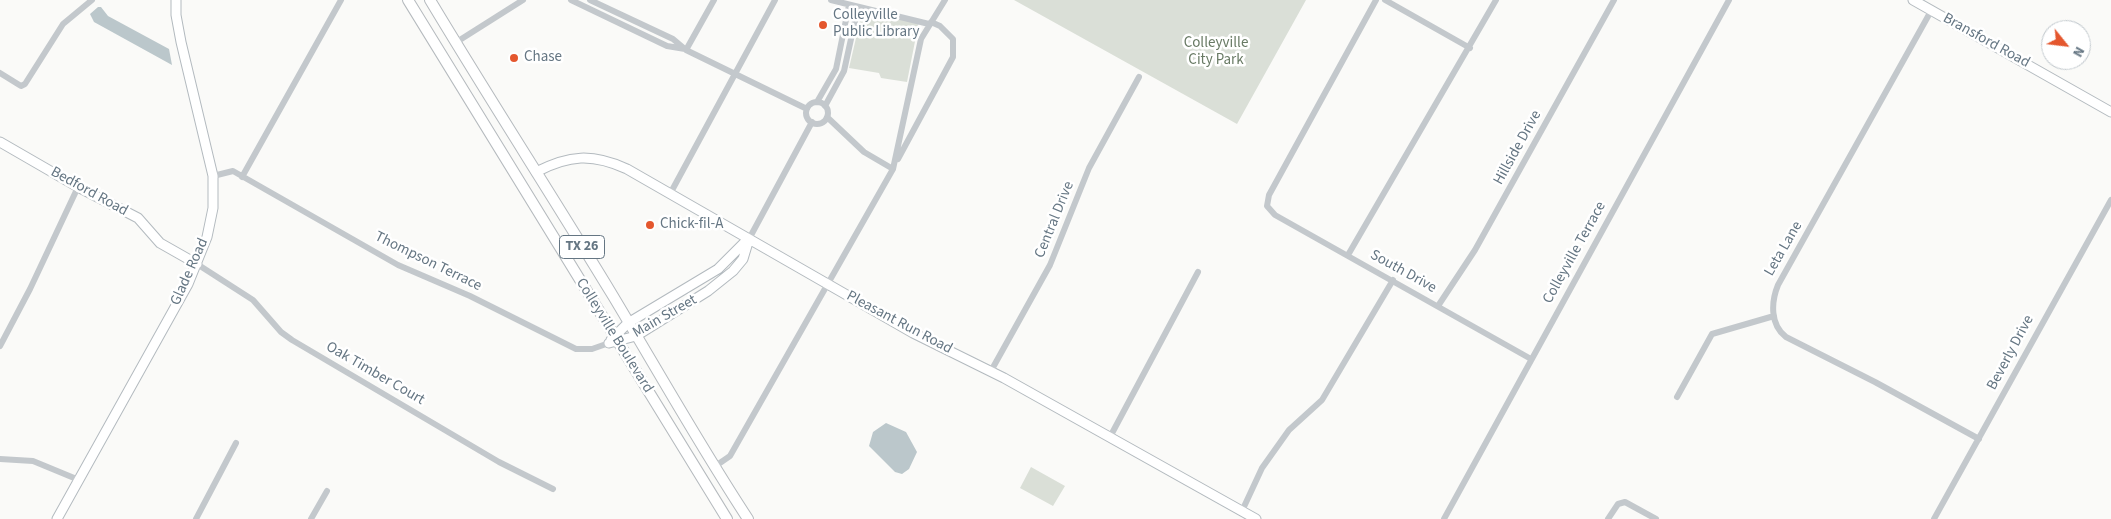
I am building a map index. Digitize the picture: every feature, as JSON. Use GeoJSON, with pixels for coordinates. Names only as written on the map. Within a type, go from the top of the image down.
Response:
{"type":"FeatureCollection","features":[{"type":"Feature","properties":{"kind":"main road","name":"Colleyville Boulevard"},"geometry":{"type":"LineString","coordinates":[[408,0],[614,340],[727,519]]}},
{"type":"Feature","properties":{"kind":"main road","name":"Colleyville Boulevard"},"geometry":{"type":"LineString","coordinates":[[430,0],[748,519]]}},
{"type":"Feature","properties":{"kind":"main road"},"geometry":{"type":"LineString","coordinates":[[699,474],[714,466]]}},
{"type":"Feature","properties":{"kind":"street"},"geometry":{"type":"LineString","coordinates":[[0,73],[21,86],[25,84],[63,24],[92,0]]}},
{"type":"Feature","properties":{"kind":"street","name":"Glade Road"},"geometry":{"type":"LineString","coordinates":[[57,519],[197,264],[207,237],[213,208],[213,176],[184,58],[176,16],[176,0]]}},
{"type":"Feature","properties":{"kind":"street"},"geometry":{"type":"LineString","coordinates":[[213,176],[233,172],[242,176],[341,0]]}},
{"type":"Feature","properties":{"kind":"street"},"geometry":{"type":"LineString","coordinates":[[455,43],[523,0]]}},
{"type":"Feature","properties":{"kind":"street"},"geometry":{"type":"LineString","coordinates":[[571,0],[667,46],[686,50]]}},
{"type":"Feature","properties":{"kind":"street"},"geometry":{"type":"LineString","coordinates":[[590,0],[673,39],[686,50],[807,109]]}},
{"type":"Feature","properties":{"kind":"street"},"geometry":{"type":"LineString","coordinates":[[686,50],[714,0]]}},
{"type":"Feature","properties":{"kind":"street"},"geometry":{"type":"LineString","coordinates":[[670,194],[775,0]]}},
{"type":"Feature","properties":{"kind":"street"},"geometry":{"type":"LineString","coordinates":[[714,466],[730,456],[893,170],[953,57],[954,46],[948,32],[930,23],[831,0]]}},
{"type":"Feature","properties":{"kind":"street"},"geometry":{"type":"LineString","coordinates":[[893,170],[921,39],[944,0]]}},
{"type":"Feature","properties":{"kind":"street","name":"South Drive"},"geometry":{"type":"LineString","coordinates":[[1376,0],[1267,203],[1276,214],[1531,359]]}},
{"type":"Feature","properties":{"kind":"street"},"geometry":{"type":"LineString","coordinates":[[1384,0],[1470,48]]}},
{"type":"Feature","properties":{"kind":"street"},"geometry":{"type":"LineString","coordinates":[[1348,255],[1470,48],[1496,0]]}},
{"type":"Feature","properties":{"kind":"street","name":"Hillside Drive"},"geometry":{"type":"LineString","coordinates":[[1438,306],[1475,250],[1614,0]]}},
{"type":"Feature","properties":{"kind":"street","name":"Colleyville Terrace"},"geometry":{"type":"LineString","coordinates":[[1444,519],[1730,0]]}},
{"type":"Feature","properties":{"kind":"street","name":"Bransford Road"},"geometry":{"type":"LineString","coordinates":[[1913,0],[2111,112]]}},
{"type":"Feature","properties":{"kind":"street"},"geometry":{"type":"LineString","coordinates":[[826,117],[822,122],[812,122],[806,117],[807,109],[817,102],[836,69],[849,4]]}},
{"type":"Feature","properties":{"kind":"street"},"geometry":{"type":"LineString","coordinates":[[858,7],[844,71],[825,106],[826,117],[864,152],[893,170]]}},
{"type":"Feature","properties":{"kind":"street","name":"Leta Lane"},"geometry":{"type":"LineString","coordinates":[[1774,316],[1773,297],[1778,285],[1931,11]]}},
{"type":"Feature","properties":{"kind":"street","name":"Central Drive"},"geometry":{"type":"LineString","coordinates":[[991,371],[1050,265],[1089,168],[1139,77]]}},
{"type":"Feature","properties":{"kind":"street"},"geometry":{"type":"LineString","coordinates":[[817,102],[825,106]]}},
{"type":"Feature","properties":{"kind":"street","name":"Main Street"},"geometry":{"type":"LineString","coordinates":[[614,340],[636,336],[708,291],[733,271],[743,259],[749,239],[812,122]]}},
{"type":"Feature","properties":{"kind":"street","name":"Bedford Road"},"geometry":{"type":"LineString","coordinates":[[0,142],[78,187],[138,218],[160,243],[197,264]]}},
{"type":"Feature","properties":{"kind":"street","name":"Pleasant Run Road"},"geometry":{"type":"LineString","coordinates":[[536,172],[555,162],[568,158],[594,158],[624,167],[913,333],[991,371],[1256,519]]}},
{"type":"Feature","properties":{"kind":"street","name":"Thompson Terrace"},"geometry":{"type":"LineString","coordinates":[[242,176],[398,265],[470,296],[576,349],[595,348],[614,340]]}},
{"type":"Feature","properties":{"kind":"street"},"geometry":{"type":"LineString","coordinates":[[0,346],[30,289],[78,187]]}},
{"type":"Feature","properties":{"kind":"street","name":"Beverly Drive"},"geometry":{"type":"LineString","coordinates":[[1934,519],[2111,200]]}},
{"type":"Feature","properties":{"kind":"street","name":"Main Street"},"geometry":{"type":"LineString","coordinates":[[614,340],[628,323],[718,269],[749,239]]}},
{"type":"Feature","properties":{"kind":"street","name":"Oak Timber Court"},"geometry":{"type":"LineString","coordinates":[[197,264],[253,300],[281,332],[292,340],[499,462],[553,489]]}},
{"type":"Feature","properties":{"kind":"street"},"geometry":{"type":"LineString","coordinates":[[1110,437],[1198,272]]}},
{"type":"Feature","properties":{"kind":"street"},"geometry":{"type":"LineString","coordinates":[[1242,511],[1262,468],[1289,430],[1322,400],[1393,280]]}},
{"type":"Feature","properties":{"kind":"street"},"geometry":{"type":"LineString","coordinates":[[1677,397],[1712,334],[1774,316],[1780,333],[1786,337],[1875,382],[1978,439]]}},
{"type":"Feature","properties":{"kind":"street"},"geometry":{"type":"LineString","coordinates":[[196,519],[236,443]]}},
{"type":"Feature","properties":{"kind":"street"},"geometry":{"type":"LineString","coordinates":[[0,459],[33,461],[79,480]]}},
{"type":"Feature","properties":{"kind":"street"},"geometry":{"type":"LineString","coordinates":[[311,519],[327,491]]}},
{"type":"Feature","properties":{"kind":"street"},"geometry":{"type":"LineString","coordinates":[[1608,519],[1621,503],[1625,502],[1656,519]]}},
{"type":"Feature","properties":{"kind":"green space","name":"Colleyville City Park"},"geometry":{"type":"Polygon","coordinates":[[[1014,0],[1306,0],[1237,124],[1014,0]]]}},
{"type":"Feature","properties":{"kind":"green space"},"geometry":{"type":"Polygon","coordinates":[[[863,8],[919,21],[907,82],[881,78],[879,73],[849,68],[863,8]]]}},
{"type":"Feature","properties":{"kind":"green space"},"geometry":{"type":"Polygon","coordinates":[[[1031,467],[1065,486],[1053,506],[1020,488],[1031,467]]]}},
{"type":"Feature","properties":{"kind":"shaded area"},"geometry":{"type":"Polygon","coordinates":[[[98,7],[101,7],[108,16],[169,49],[172,65],[94,22],[90,14],[98,7]]]}},
{"type":"Feature","properties":{"kind":"shaded area"},"geometry":{"type":"Polygon","coordinates":[[[886,423],[906,432],[917,452],[909,469],[902,474],[895,472],[869,446],[873,432],[886,423]]]}},
{"type":"Feature","properties":{"kind":"place","name":"Colleyville Public Library"},"geometry":{"type":"Point","coordinates":[823,25]}},
{"type":"Feature","properties":{"kind":"place","name":"Chase"},"geometry":{"type":"Point","coordinates":[514,58]}},
{"type":"Feature","properties":{"kind":"place","name":"Chick-fil-A"},"geometry":{"type":"Point","coordinates":[650,225]}}]}
